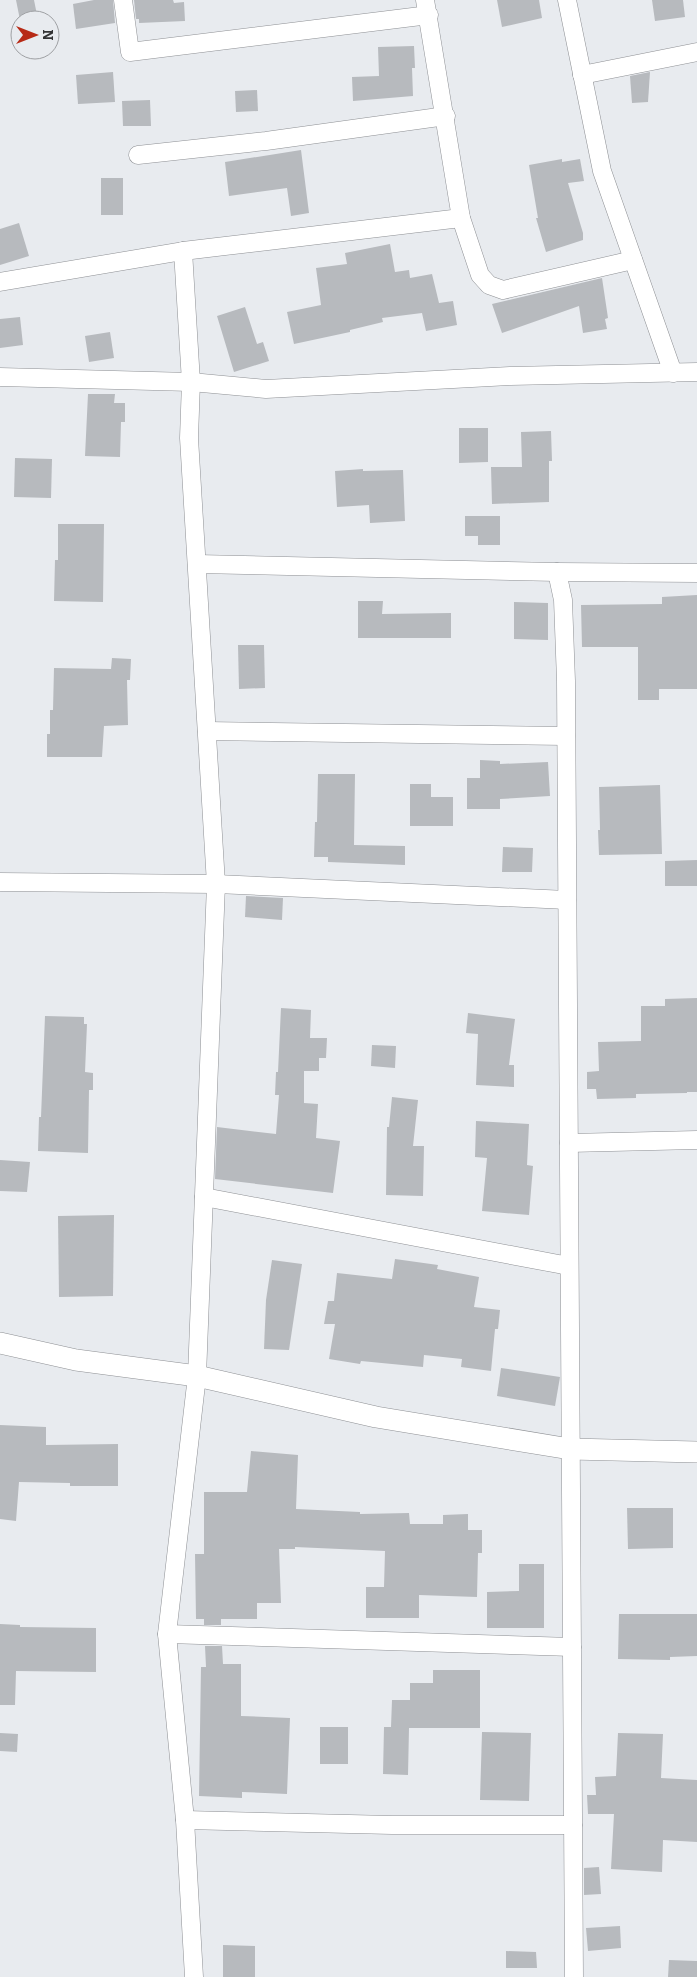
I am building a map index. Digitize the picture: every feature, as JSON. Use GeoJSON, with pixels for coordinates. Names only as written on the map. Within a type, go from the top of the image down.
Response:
{"type":"FeatureCollection","features":[{"type":"Feature","properties":{"kind":"street"},"geometry":{"type":"LineString","coordinates":[[123,0],[130,52],[427,7],[461,218],[480,275],[490,285],[503,290],[633,260]]}},
{"type":"Feature","properties":{"kind":"street"},"geometry":{"type":"LineString","coordinates":[[567,0],[602,171],[673,372]]}},
{"type":"Feature","properties":{"kind":"street"},"geometry":{"type":"LineString","coordinates":[[582,75],[697,52]]}},
{"type":"Feature","properties":{"kind":"street"},"geometry":{"type":"LineString","coordinates":[[138,155],[266,142],[446,116]]}},
{"type":"Feature","properties":{"kind":"street"},"geometry":{"type":"LineString","coordinates":[[0,282],[183,251],[461,218]]}},
{"type":"Feature","properties":{"kind":"street"},"geometry":{"type":"LineString","coordinates":[[183,251],[191,382],[189,438],[216,884],[197,1376],[167,1634],[186,1820],[194,1977]]}},
{"type":"Feature","properties":{"kind":"street"},"geometry":{"type":"LineString","coordinates":[[0,377],[191,382],[266,389],[510,376],[697,372]]}},
{"type":"Feature","properties":{"kind":"street"},"geometry":{"type":"LineString","coordinates":[[197,564],[557,572],[697,573]]}},
{"type":"Feature","properties":{"kind":"street"},"geometry":{"type":"LineString","coordinates":[[557,572],[563,600],[566,736],[574,1977]]}},
{"type":"Feature","properties":{"kind":"street"},"geometry":{"type":"LineString","coordinates":[[207,731],[566,736]]}},
{"type":"Feature","properties":{"kind":"street"},"geometry":{"type":"LineString","coordinates":[[0,882],[216,884],[567,900]]}},
{"type":"Feature","properties":{"kind":"street"},"geometry":{"type":"LineString","coordinates":[[569,1143],[697,1140]]}},
{"type":"Feature","properties":{"kind":"street"},"geometry":{"type":"LineString","coordinates":[[204,1197],[569,1266]]}},
{"type":"Feature","properties":{"kind":"street"},"geometry":{"type":"LineString","coordinates":[[0,1343],[76,1360],[197,1376],[376,1417],[570,1449],[697,1452]]}},
{"type":"Feature","properties":{"kind":"street"},"geometry":{"type":"LineString","coordinates":[[167,1634],[572,1648]]}},
{"type":"Feature","properties":{"kind":"street"},"geometry":{"type":"LineString","coordinates":[[186,1820],[392,1825],[573,1824]]}},
{"type":"Feature","properties":{"kind":"building"},"geometry":{"type":"Polygon","coordinates":[[[16,0],[34,0],[36,10],[18,10],[16,0]]]}},
{"type":"Feature","properties":{"kind":"building"},"geometry":{"type":"Polygon","coordinates":[[[94,0],[113,0],[115,23],[76,29],[73,4],[94,0]]]}},
{"type":"Feature","properties":{"kind":"building"},"geometry":{"type":"Polygon","coordinates":[[[134,0],[173,0],[174,3],[184,2],[185,21],[139,23],[139,19],[136,19],[134,0]]]}},
{"type":"Feature","properties":{"kind":"building"},"geometry":{"type":"Polygon","coordinates":[[[497,0],[539,0],[542,18],[502,27],[497,0]]]}},
{"type":"Feature","properties":{"kind":"building"},"geometry":{"type":"Polygon","coordinates":[[[652,0],[683,0],[685,17],[655,21],[652,0]]]}},
{"type":"Feature","properties":{"kind":"building"},"geometry":{"type":"Polygon","coordinates":[[[414,46],[415,68],[412,68],[413,96],[353,101],[352,77],[379,76],[378,47],[414,46]]]}},
{"type":"Feature","properties":{"kind":"building"},"geometry":{"type":"Polygon","coordinates":[[[113,72],[115,102],[78,104],[76,75],[113,72]]]}},
{"type":"Feature","properties":{"kind":"building"},"geometry":{"type":"Polygon","coordinates":[[[650,72],[648,102],[632,103],[630,76],[650,72]]]}},
{"type":"Feature","properties":{"kind":"building"},"geometry":{"type":"Polygon","coordinates":[[[257,90],[258,111],[236,112],[235,91],[257,90]]]}},
{"type":"Feature","properties":{"kind":"building"},"geometry":{"type":"Polygon","coordinates":[[[150,100],[151,126],[123,126],[122,101],[150,100]]]}},
{"type":"Feature","properties":{"kind":"building"},"geometry":{"type":"Polygon","coordinates":[[[301,150],[309,213],[291,216],[287,188],[229,196],[225,162],[301,150]]]}},
{"type":"Feature","properties":{"kind":"building"},"geometry":{"type":"Polygon","coordinates":[[[562,159],[562,162],[580,159],[584,181],[568,183],[583,233],[583,240],[546,252],[536,218],[538,218],[529,165],[562,159]]]}},
{"type":"Feature","properties":{"kind":"building"},"geometry":{"type":"Polygon","coordinates":[[[101,178],[123,178],[123,215],[101,215],[101,178]]]}},
{"type":"Feature","properties":{"kind":"building"},"geometry":{"type":"Polygon","coordinates":[[[19,223],[29,256],[0,265],[0,229],[19,223]]]}},
{"type":"Feature","properties":{"kind":"building"},"geometry":{"type":"Polygon","coordinates":[[[390,244],[395,272],[409,270],[410,278],[432,274],[439,303],[453,301],[457,325],[426,331],[422,313],[382,318],[383,322],[350,330],[350,332],[294,344],[287,312],[321,305],[316,268],[347,264],[345,253],[390,244]]]}},
{"type":"Feature","properties":{"kind":"building"},"geometry":{"type":"Polygon","coordinates":[[[602,278],[608,318],[605,319],[607,329],[583,333],[579,306],[502,333],[492,304],[602,278]]]}},
{"type":"Feature","properties":{"kind":"building"},"geometry":{"type":"Polygon","coordinates":[[[245,307],[257,344],[263,342],[269,361],[234,372],[217,316],[245,307]]]}},
{"type":"Feature","properties":{"kind":"building"},"geometry":{"type":"Polygon","coordinates":[[[20,317],[23,345],[0,348],[0,319],[20,317]]]}},
{"type":"Feature","properties":{"kind":"building"},"geometry":{"type":"Polygon","coordinates":[[[110,332],[114,358],[89,362],[85,336],[110,332]]]}},
{"type":"Feature","properties":{"kind":"building"},"geometry":{"type":"Polygon","coordinates":[[[88,394],[115,394],[114,403],[125,403],[125,422],[121,422],[120,457],[85,456],[88,394]]]}},
{"type":"Feature","properties":{"kind":"building"},"geometry":{"type":"Polygon","coordinates":[[[459,428],[488,428],[488,462],[459,463],[459,428]]]}},
{"type":"Feature","properties":{"kind":"building"},"geometry":{"type":"Polygon","coordinates":[[[551,431],[552,461],[549,461],[549,502],[492,504],[491,467],[522,467],[521,432],[551,431]]]}},
{"type":"Feature","properties":{"kind":"building"},"geometry":{"type":"Polygon","coordinates":[[[15,458],[52,459],[51,498],[14,497],[15,458]]]}},
{"type":"Feature","properties":{"kind":"building"},"geometry":{"type":"Polygon","coordinates":[[[363,469],[363,471],[403,470],[405,521],[370,523],[369,505],[337,507],[335,471],[363,469]]]}},
{"type":"Feature","properties":{"kind":"building"},"geometry":{"type":"Polygon","coordinates":[[[465,516],[500,516],[500,545],[478,545],[478,536],[465,536],[465,516]]]}},
{"type":"Feature","properties":{"kind":"building"},"geometry":{"type":"Polygon","coordinates":[[[58,524],[104,524],[103,602],[54,601],[55,560],[58,560],[58,524]]]}},
{"type":"Feature","properties":{"kind":"building"},"geometry":{"type":"Polygon","coordinates":[[[697,595],[697,689],[659,689],[659,700],[638,700],[638,647],[582,647],[581,605],[662,604],[662,597],[697,595]]]}},
{"type":"Feature","properties":{"kind":"building"},"geometry":{"type":"Polygon","coordinates":[[[358,601],[383,601],[382,614],[451,613],[451,638],[358,638],[358,601]]]}},
{"type":"Feature","properties":{"kind":"building"},"geometry":{"type":"Polygon","coordinates":[[[514,602],[548,603],[548,640],[514,639],[514,602]]]}},
{"type":"Feature","properties":{"kind":"building"},"geometry":{"type":"Polygon","coordinates":[[[238,645],[264,645],[265,688],[239,689],[238,645]]]}},
{"type":"Feature","properties":{"kind":"building"},"geometry":{"type":"Polygon","coordinates":[[[112,658],[131,659],[130,680],[127,680],[128,725],[104,726],[102,757],[47,757],[47,734],[50,734],[50,710],[53,710],[54,668],[111,669],[112,658]]]}},
{"type":"Feature","properties":{"kind":"building"},"geometry":{"type":"Polygon","coordinates":[[[480,760],[500,761],[500,764],[548,762],[550,796],[500,799],[500,809],[467,809],[467,778],[480,778],[480,760]]]}},
{"type":"Feature","properties":{"kind":"building"},"geometry":{"type":"Polygon","coordinates":[[[318,774],[355,774],[354,845],[405,846],[405,865],[328,862],[328,857],[314,857],[318,774]]]}},
{"type":"Feature","properties":{"kind":"building"},"geometry":{"type":"Polygon","coordinates":[[[410,784],[431,784],[431,797],[453,797],[453,826],[410,826],[410,784]]]}},
{"type":"Feature","properties":{"kind":"building"},"geometry":{"type":"Polygon","coordinates":[[[660,785],[662,854],[599,855],[599,787],[660,785]]]}},
{"type":"Feature","properties":{"kind":"building"},"geometry":{"type":"Polygon","coordinates":[[[503,847],[533,848],[532,872],[502,872],[503,847]]]}},
{"type":"Feature","properties":{"kind":"building"},"geometry":{"type":"Polygon","coordinates":[[[697,860],[697,886],[665,886],[665,861],[697,860]]]}},
{"type":"Feature","properties":{"kind":"building"},"geometry":{"type":"Polygon","coordinates":[[[246,896],[283,898],[282,920],[245,917],[246,896]]]}},
{"type":"Feature","properties":{"kind":"building"},"geometry":{"type":"Polygon","coordinates":[[[697,998],[697,1092],[636,1094],[636,1098],[597,1099],[596,1089],[587,1089],[587,1072],[599,1071],[598,1042],[641,1041],[641,1006],[665,1006],[665,999],[697,998]]]}},
{"type":"Feature","properties":{"kind":"building"},"geometry":{"type":"Polygon","coordinates":[[[281,1008],[311,1010],[310,1038],[327,1038],[326,1058],[319,1058],[319,1071],[304,1071],[304,1103],[318,1104],[316,1138],[340,1141],[333,1193],[215,1179],[217,1127],[276,1134],[279,1095],[275,1095],[281,1008]]]}},
{"type":"Feature","properties":{"kind":"building"},"geometry":{"type":"Polygon","coordinates":[[[468,1013],[515,1019],[509,1065],[514,1065],[514,1087],[476,1085],[478,1034],[466,1033],[468,1013]]]}},
{"type":"Feature","properties":{"kind":"building"},"geometry":{"type":"Polygon","coordinates":[[[45,1016],[84,1017],[84,1024],[87,1024],[85,1072],[93,1073],[93,1090],[89,1090],[88,1153],[38,1151],[45,1016]]]}},
{"type":"Feature","properties":{"kind":"building"},"geometry":{"type":"Polygon","coordinates":[[[372,1045],[396,1046],[395,1068],[371,1066],[372,1045]]]}},
{"type":"Feature","properties":{"kind":"building"},"geometry":{"type":"Polygon","coordinates":[[[392,1097],[418,1100],[413,1146],[424,1146],[423,1196],[386,1195],[387,1127],[389,1127],[392,1097]]]}},
{"type":"Feature","properties":{"kind":"building"},"geometry":{"type":"Polygon","coordinates":[[[476,1121],[529,1124],[527,1165],[533,1166],[529,1215],[482,1211],[487,1158],[475,1157],[476,1121]]]}},
{"type":"Feature","properties":{"kind":"building"},"geometry":{"type":"Polygon","coordinates":[[[0,1160],[30,1162],[27,1192],[0,1191],[0,1160]]]}},
{"type":"Feature","properties":{"kind":"building"},"geometry":{"type":"Polygon","coordinates":[[[114,1215],[113,1296],[59,1297],[58,1216],[114,1215]]]}},
{"type":"Feature","properties":{"kind":"building"},"geometry":{"type":"Polygon","coordinates":[[[395,1259],[438,1265],[437,1269],[479,1277],[474,1307],[500,1310],[498,1329],[495,1329],[491,1371],[461,1367],[462,1359],[424,1355],[423,1367],[361,1361],[360,1364],[329,1359],[335,1324],[324,1324],[328,1301],[334,1301],[337,1273],[392,1279],[395,1259]]]}},
{"type":"Feature","properties":{"kind":"building"},"geometry":{"type":"Polygon","coordinates":[[[272,1260],[302,1264],[289,1350],[264,1349],[266,1300],[272,1260]]]}},
{"type":"Feature","properties":{"kind":"building"},"geometry":{"type":"Polygon","coordinates":[[[501,1368],[560,1377],[555,1406],[497,1396],[501,1368]]]}},
{"type":"Feature","properties":{"kind":"building"},"geometry":{"type":"Polygon","coordinates":[[[0,1425],[46,1427],[46,1445],[118,1444],[118,1486],[70,1486],[70,1483],[19,1482],[16,1521],[0,1519],[0,1425]]]}},
{"type":"Feature","properties":{"kind":"building"},"geometry":{"type":"Polygon","coordinates":[[[251,1451],[298,1455],[296,1509],[360,1512],[360,1514],[409,1513],[410,1524],[443,1524],[443,1515],[468,1514],[468,1530],[482,1530],[482,1553],[478,1553],[477,1597],[419,1595],[419,1618],[366,1618],[366,1587],[384,1587],[385,1551],[295,1547],[295,1549],[279,1549],[281,1603],[257,1603],[257,1619],[221,1619],[221,1625],[204,1625],[204,1619],[196,1619],[195,1554],[204,1554],[204,1492],[247,1492],[251,1451]]]}},
{"type":"Feature","properties":{"kind":"building"},"geometry":{"type":"Polygon","coordinates":[[[627,1508],[673,1508],[673,1548],[628,1549],[627,1508]]]}},
{"type":"Feature","properties":{"kind":"building"},"geometry":{"type":"Polygon","coordinates":[[[519,1564],[544,1564],[544,1628],[487,1628],[487,1592],[519,1591],[519,1564]]]}},
{"type":"Feature","properties":{"kind":"building"},"geometry":{"type":"Polygon","coordinates":[[[619,1614],[697,1614],[697,1656],[670,1657],[670,1660],[618,1659],[619,1614]]]}},
{"type":"Feature","properties":{"kind":"building"},"geometry":{"type":"Polygon","coordinates":[[[0,1624],[20,1625],[20,1627],[96,1628],[96,1672],[16,1671],[15,1705],[0,1705],[0,1624]]]}},
{"type":"Feature","properties":{"kind":"building"},"geometry":{"type":"Polygon","coordinates":[[[205,1646],[222,1646],[223,1664],[241,1664],[241,1716],[290,1718],[287,1794],[242,1792],[242,1798],[199,1796],[201,1667],[206,1667],[205,1646]]]}},
{"type":"Feature","properties":{"kind":"building"},"geometry":{"type":"Polygon","coordinates":[[[433,1670],[480,1670],[480,1728],[409,1728],[408,1775],[383,1774],[384,1727],[391,1727],[392,1700],[410,1700],[410,1683],[433,1683],[433,1670]]]}},
{"type":"Feature","properties":{"kind":"building"},"geometry":{"type":"Polygon","coordinates":[[[320,1727],[348,1727],[348,1764],[320,1764],[320,1727]]]}},
{"type":"Feature","properties":{"kind":"building"},"geometry":{"type":"Polygon","coordinates":[[[482,1732],[531,1733],[529,1801],[480,1800],[482,1732]]]}},
{"type":"Feature","properties":{"kind":"building"},"geometry":{"type":"Polygon","coordinates":[[[0,1733],[18,1734],[17,1752],[0,1751],[0,1733]]]}},
{"type":"Feature","properties":{"kind":"building"},"geometry":{"type":"Polygon","coordinates":[[[618,1733],[663,1734],[661,1778],[697,1780],[697,1842],[663,1840],[662,1872],[611,1869],[614,1814],[588,1814],[587,1795],[596,1795],[595,1777],[616,1776],[618,1733]]]}},
{"type":"Feature","properties":{"kind":"building"},"geometry":{"type":"Polygon","coordinates":[[[599,1867],[601,1894],[584,1895],[584,1868],[599,1867]]]}},
{"type":"Feature","properties":{"kind":"building"},"geometry":{"type":"Polygon","coordinates":[[[620,1926],[621,1948],[588,1951],[586,1928],[620,1926]]]}},
{"type":"Feature","properties":{"kind":"building"},"geometry":{"type":"Polygon","coordinates":[[[223,1945],[255,1946],[255,1977],[223,1977],[223,1945]]]}},
{"type":"Feature","properties":{"kind":"building"},"geometry":{"type":"Polygon","coordinates":[[[506,1951],[536,1952],[537,1968],[506,1968],[506,1951]]]}},
{"type":"Feature","properties":{"kind":"building"},"geometry":{"type":"Polygon","coordinates":[[[669,1960],[697,1961],[697,1977],[668,1977],[669,1960]]]}}]}
